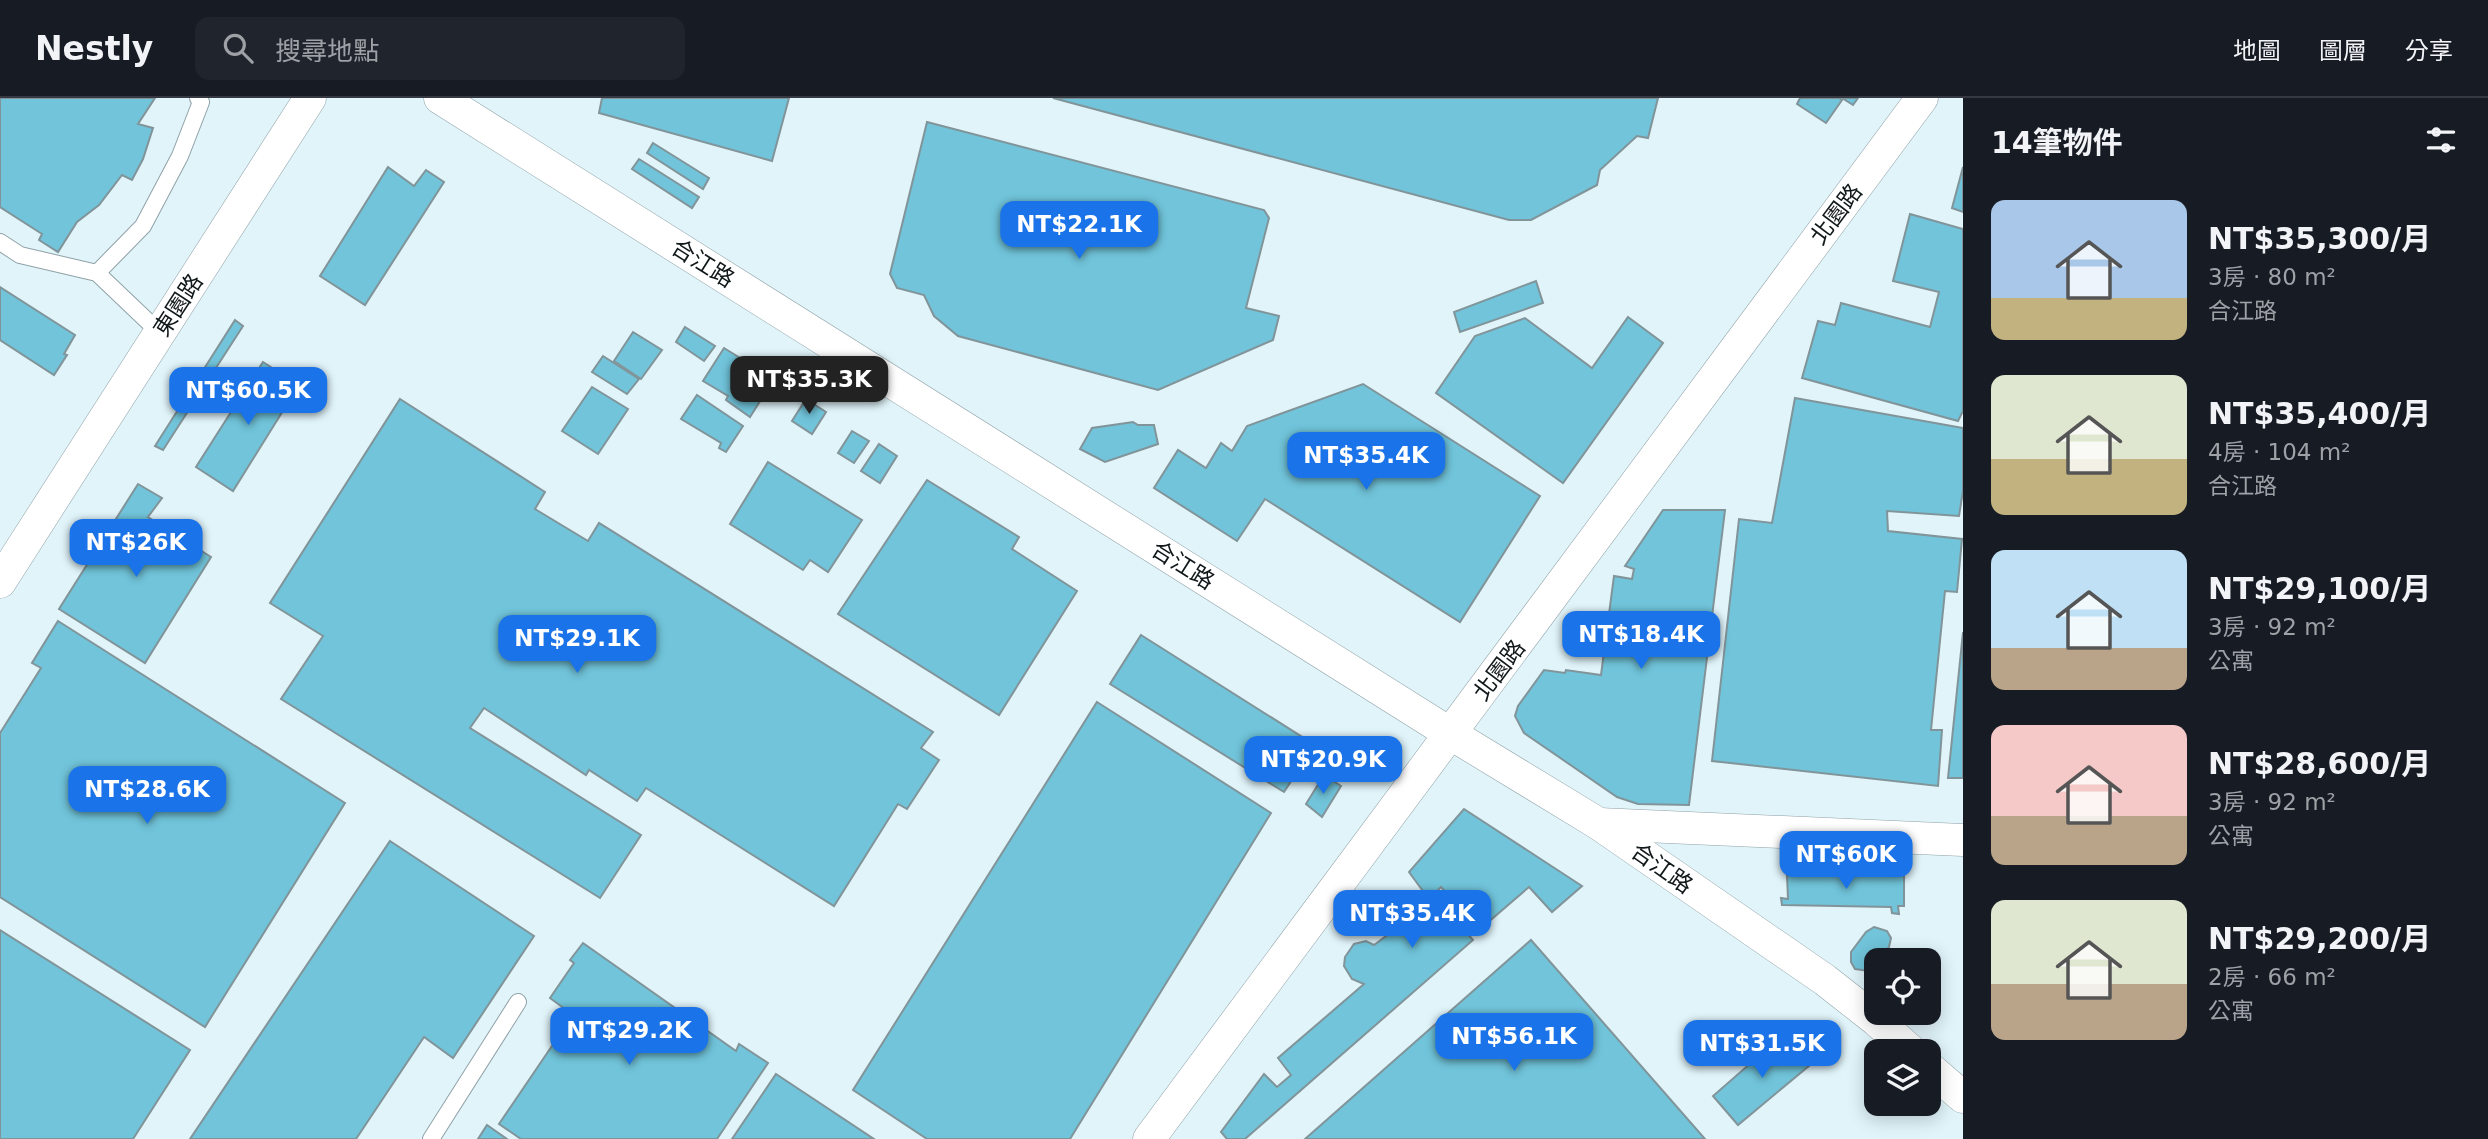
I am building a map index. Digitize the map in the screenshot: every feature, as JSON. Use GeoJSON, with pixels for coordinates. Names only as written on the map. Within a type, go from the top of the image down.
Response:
{"type":"FeatureCollection","features":[{"type":"Feature","properties":{"kind":"street","name":"東園路"},"geometry":{"type":"LineString","coordinates":[[0,582],[310,98]]}},
{"type":"Feature","properties":{"kind":"street","name":"合江路"},"geometry":{"type":"LineString","coordinates":[[440,98],[1451,734],[1599,824],[1825,980],[1897,1039]]}},
{"type":"Feature","properties":{"kind":"street","name":"北園路"},"geometry":{"type":"LineString","coordinates":[[1149,1139],[1922,98]]}},
{"type":"Feature","properties":{"kind":"street"},"geometry":{"type":"LineString","coordinates":[[1599,824],[1963,840]]}},
{"type":"Feature","properties":{"kind":"street"},"geometry":{"type":"LineString","coordinates":[[1941,1078],[1963,1097]]}},
{"type":"Feature","properties":{"kind":"lane"},"geometry":{"type":"LineString","coordinates":[[97,273],[142,226],[180,156],[201,102],[198,98]]}},
{"type":"Feature","properties":{"kind":"lane"},"geometry":{"type":"LineString","coordinates":[[0,242],[20,256],[97,273],[160,332]]}},
{"type":"Feature","properties":{"kind":"lane"},"geometry":{"type":"LineString","coordinates":[[430,1139],[518,1002]]}},
{"type":"Feature","properties":{"kind":"building"},"geometry":{"type":"Polygon","coordinates":[[[0,98],[155,98],[138,124],[153,128],[143,159],[132,180],[122,175],[99,205],[77,222],[58,252],[39,240],[42,234],[0,207],[0,98]]]}},
{"type":"Feature","properties":{"kind":"building"},"geometry":{"type":"Polygon","coordinates":[[[602,98],[789,98],[772,161],[599,113],[602,98]]]}},
{"type":"Feature","properties":{"kind":"building"},"geometry":{"type":"Polygon","coordinates":[[[1053,98],[1658,98],[1648,138],[1637,136],[1600,170],[1597,185],[1531,220],[1509,220],[1053,98]]]}},
{"type":"Feature","properties":{"kind":"building"},"geometry":{"type":"Polygon","coordinates":[[[1800,98],[1842,100],[1826,123],[1797,104],[1800,98]]]}},
{"type":"Feature","properties":{"kind":"building"},"geometry":{"type":"Polygon","coordinates":[[[1842,98],[1858,98],[1853,105],[1842,98]]]}},
{"type":"Feature","properties":{"kind":"building"},"geometry":{"type":"Polygon","coordinates":[[[927,122],[1264,210],[1269,218],[1246,308],[1279,316],[1273,340],[1158,390],[958,336],[934,316],[924,295],[897,288],[890,274],[927,122]]]}},
{"type":"Feature","properties":{"kind":"building"},"geometry":{"type":"Polygon","coordinates":[[[653,143],[709,178],[703,189],[647,153],[653,143]]]}},
{"type":"Feature","properties":{"kind":"building"},"geometry":{"type":"Polygon","coordinates":[[[639,159],[699,197],[692,208],[632,169],[639,159]]]}},
{"type":"Feature","properties":{"kind":"building"},"geometry":{"type":"Polygon","coordinates":[[[388,167],[414,186],[426,170],[444,182],[365,305],[320,276],[388,167]]]}},
{"type":"Feature","properties":{"kind":"building"},"geometry":{"type":"Polygon","coordinates":[[[1963,167],[1963,212],[1952,208],[1963,167]]]}},
{"type":"Feature","properties":{"kind":"building"},"geometry":{"type":"Polygon","coordinates":[[[1910,214],[1963,229],[1963,411],[1958,421],[1802,378],[1818,321],[1835,325],[1841,303],[1930,327],[1939,292],[1893,281],[1910,214]]]}},
{"type":"Feature","properties":{"kind":"building"},"geometry":{"type":"Polygon","coordinates":[[[1536,281],[1543,303],[1460,332],[1454,312],[1536,281]]]}},
{"type":"Feature","properties":{"kind":"building"},"geometry":{"type":"Polygon","coordinates":[[[0,287],[75,335],[64,354],[67,355],[54,375],[0,340],[0,287]]]}},
{"type":"Feature","properties":{"kind":"building"},"geometry":{"type":"Polygon","coordinates":[[[1628,317],[1663,343],[1563,483],[1436,393],[1475,336],[1525,318],[1592,368],[1628,317]]]}},
{"type":"Feature","properties":{"kind":"building"},"geometry":{"type":"Polygon","coordinates":[[[235,320],[243,326],[163,450],[155,446],[235,320]]]}},
{"type":"Feature","properties":{"kind":"building"},"geometry":{"type":"Polygon","coordinates":[[[685,327],[715,346],[704,361],[676,342],[685,327]]]}},
{"type":"Feature","properties":{"kind":"building"},"geometry":{"type":"Polygon","coordinates":[[[633,332],[662,350],[641,379],[614,361],[633,332]]]}},
{"type":"Feature","properties":{"kind":"building"},"geometry":{"type":"Polygon","coordinates":[[[724,348],[774,379],[750,417],[726,400],[728,396],[703,381],[724,348]]]}},
{"type":"Feature","properties":{"kind":"building"},"geometry":{"type":"Polygon","coordinates":[[[603,356],[639,379],[627,394],[592,372],[603,356]]]}},
{"type":"Feature","properties":{"kind":"building"},"geometry":{"type":"Polygon","coordinates":[[[263,362],[299,385],[233,491],[196,467],[263,362]]]}},
{"type":"Feature","properties":{"kind":"building"},"geometry":{"type":"Polygon","coordinates":[[[1363,384],[1540,496],[1460,622],[1265,499],[1237,541],[1154,488],[1178,450],[1206,468],[1221,443],[1232,451],[1247,426],[1363,384]]]}},
{"type":"Feature","properties":{"kind":"building"},"geometry":{"type":"Polygon","coordinates":[[[592,387],[628,409],[598,454],[562,431],[592,387]]]}},
{"type":"Feature","properties":{"kind":"building"},"geometry":{"type":"Polygon","coordinates":[[[697,395],[743,426],[726,452],[719,448],[721,443],[681,419],[697,395]]]}},
{"type":"Feature","properties":{"kind":"building"},"geometry":{"type":"Polygon","coordinates":[[[1795,398],[1963,428],[1963,491],[1959,516],[1887,511],[1888,531],[1962,539],[1957,592],[1945,591],[1931,730],[1942,730],[1938,786],[1712,761],[1739,519],[1772,523],[1795,398]]]}},
{"type":"Feature","properties":{"kind":"building"},"geometry":{"type":"Polygon","coordinates":[[[400,399],[545,492],[535,509],[588,541],[599,523],[933,732],[921,748],[939,760],[907,809],[898,804],[834,906],[646,788],[637,801],[589,770],[586,775],[484,708],[470,728],[641,835],[600,898],[281,699],[323,636],[270,603],[400,399]]]}},
{"type":"Feature","properties":{"kind":"building"},"geometry":{"type":"Polygon","coordinates":[[[806,399],[826,412],[812,434],[792,421],[806,399]]]}},
{"type":"Feature","properties":{"kind":"building"},"geometry":{"type":"Polygon","coordinates":[[[1133,422],[1138,425],[1154,425],[1158,444],[1105,462],[1080,449],[1092,428],[1133,422]]]}},
{"type":"Feature","properties":{"kind":"building"},"geometry":{"type":"Polygon","coordinates":[[[852,431],[869,441],[854,463],[838,453],[852,431]]]}},
{"type":"Feature","properties":{"kind":"building"},"geometry":{"type":"Polygon","coordinates":[[[879,444],[897,456],[880,483],[861,471],[879,444]]]}},
{"type":"Feature","properties":{"kind":"building"},"geometry":{"type":"Polygon","coordinates":[[[768,462],[862,520],[828,572],[810,560],[803,570],[730,524],[768,462]]]}},
{"type":"Feature","properties":{"kind":"building"},"geometry":{"type":"Polygon","coordinates":[[[927,480],[1019,537],[1012,549],[1077,591],[999,715],[838,614],[927,480]]]}},
{"type":"Feature","properties":{"kind":"building"},"geometry":{"type":"Polygon","coordinates":[[[138,484],[162,498],[148,517],[211,557],[145,663],[59,609],[138,484]]]}},
{"type":"Feature","properties":{"kind":"building"},"geometry":{"type":"Polygon","coordinates":[[[1663,510],[1725,510],[1689,805],[1638,804],[1617,797],[1524,733],[1515,716],[1518,706],[1544,670],[1601,675],[1614,576],[1632,579],[1634,569],[1625,566],[1663,510]]]}},
{"type":"Feature","properties":{"kind":"building"},"geometry":{"type":"Polygon","coordinates":[[[58,621],[345,803],[205,1027],[0,897],[0,733],[41,668],[32,663],[58,621]]]}},
{"type":"Feature","properties":{"kind":"building"},"geometry":{"type":"Polygon","coordinates":[[[1963,632],[1963,778],[1948,778],[1963,632]]]}},
{"type":"Feature","properties":{"kind":"building"},"geometry":{"type":"Polygon","coordinates":[[[1141,635],[1315,745],[1284,792],[1110,684],[1141,635]]]}},
{"type":"Feature","properties":{"kind":"building"},"geometry":{"type":"Polygon","coordinates":[[[1097,702],[1271,813],[1070,1139],[927,1139],[853,1090],[1097,702]]]}},
{"type":"Feature","properties":{"kind":"building"},"geometry":{"type":"Polygon","coordinates":[[[1324,775],[1341,786],[1322,817],[1306,804],[1324,775]]]}},
{"type":"Feature","properties":{"kind":"building"},"geometry":{"type":"Polygon","coordinates":[[[1464,809],[1582,886],[1552,912],[1529,887],[1479,930],[1441,887],[1433,895],[1473,940],[1245,1139],[1227,1139],[1221,1132],[1264,1074],[1277,1087],[1291,1075],[1278,1058],[1364,984],[1352,979],[1344,966],[1345,957],[1354,944],[1366,941],[1374,945],[1431,902],[1409,872],[1464,809]]]}},
{"type":"Feature","properties":{"kind":"building"},"geometry":{"type":"Polygon","coordinates":[[[390,841],[534,936],[453,1058],[424,1037],[356,1139],[190,1139],[390,841]]]}},
{"type":"Feature","properties":{"kind":"building"},"geometry":{"type":"Polygon","coordinates":[[[1787,875],[1904,875],[1904,906],[1898,906],[1899,914],[1892,913],[1891,907],[1782,905],[1781,898],[1788,899],[1787,875]]]}},
{"type":"Feature","properties":{"kind":"building"},"geometry":{"type":"Polygon","coordinates":[[[1874,927],[1887,931],[1891,938],[1889,947],[1864,948],[1864,970],[1855,969],[1851,962],[1851,952],[1866,932],[1874,927]]]}},
{"type":"Feature","properties":{"kind":"building"},"geometry":{"type":"Polygon","coordinates":[[[0,930],[190,1050],[133,1139],[0,1139],[0,930]]]}},
{"type":"Feature","properties":{"kind":"building"},"geometry":{"type":"Polygon","coordinates":[[[1531,940],[1705,1139],[1305,1139],[1531,940]]]}},
{"type":"Feature","properties":{"kind":"building"},"geometry":{"type":"Polygon","coordinates":[[[583,943],[736,1051],[739,1044],[768,1063],[717,1139],[521,1139],[499,1124],[573,1015],[550,998],[574,963],[570,960],[583,943]]]}},
{"type":"Feature","properties":{"kind":"building"},"geometry":{"type":"Polygon","coordinates":[[[1784,1034],[1810,1065],[1738,1125],[1713,1096],[1784,1034]]]}},
{"type":"Feature","properties":{"kind":"building"},"geometry":{"type":"Polygon","coordinates":[[[776,1074],[874,1139],[732,1139],[776,1074]]]}},
{"type":"Feature","properties":{"kind":"building"},"geometry":{"type":"Polygon","coordinates":[[[487,1125],[507,1139],[478,1139],[487,1125]]]}}]}
